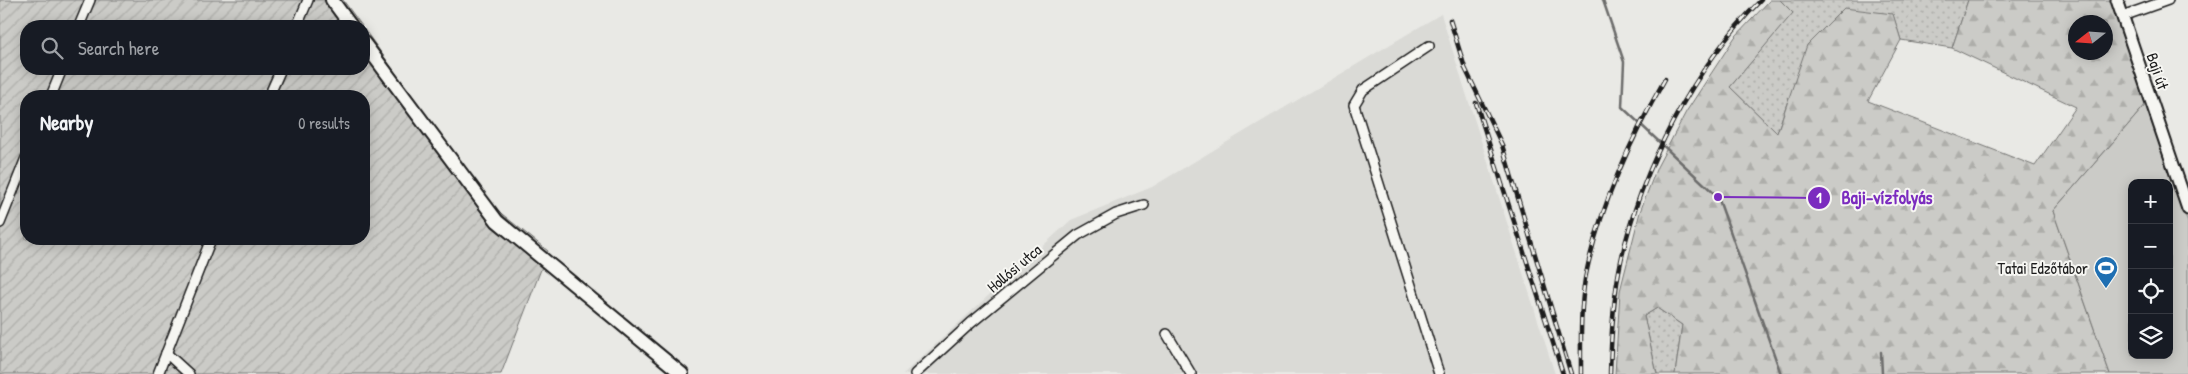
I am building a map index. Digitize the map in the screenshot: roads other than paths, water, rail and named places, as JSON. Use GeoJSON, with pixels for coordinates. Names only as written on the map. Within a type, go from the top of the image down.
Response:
{"type":"FeatureCollection","features":[{"type":"Feature","properties":{"kind":"main road"},"geometry":{"type":"LineString","coordinates":[[332,0],[347,20]]}},
{"type":"Feature","properties":{"kind":"main road"},"geometry":{"type":"LineString","coordinates":[[370,51],[497,221],[682,374]]}},
{"type":"Feature","properties":{"kind":"street"},"geometry":{"type":"LineString","coordinates":[[82,20],[90,0]]}},
{"type":"Feature","properties":{"kind":"street"},"geometry":{"type":"LineString","coordinates":[[300,20],[308,0]]}},
{"type":"Feature","properties":{"kind":"street","name":"Baji út"},"geometry":{"type":"LineString","coordinates":[[2118,0],[2188,209]]}},
{"type":"Feature","properties":{"kind":"street"},"geometry":{"type":"LineString","coordinates":[[2123,16],[2168,0]]}},
{"type":"Feature","properties":{"kind":"street"},"geometry":{"type":"LineString","coordinates":[[1429,46],[1364,90],[1354,105],[1440,374]]}},
{"type":"Feature","properties":{"kind":"street"},"geometry":{"type":"LineString","coordinates":[[53,90],[60,75]]}},
{"type":"Feature","properties":{"kind":"street"},"geometry":{"type":"LineString","coordinates":[[272,90],[278,75]]}},
{"type":"Feature","properties":{"kind":"street"},"geometry":{"type":"LineString","coordinates":[[0,224],[20,173]]}},
{"type":"Feature","properties":{"kind":"street","name":"Hollósi utca"},"geometry":{"type":"LineString","coordinates":[[915,374],[971,323],[1078,235],[1116,214],[1144,205]]}},
{"type":"Feature","properties":{"kind":"street"},"geometry":{"type":"LineString","coordinates":[[158,374],[209,245]]}},
{"type":"Feature","properties":{"kind":"street"},"geometry":{"type":"LineString","coordinates":[[1167,334],[1191,374]]}},
{"type":"Feature","properties":{"kind":"street"},"geometry":{"type":"LineString","coordinates":[[166,354],[189,374]]}},
{"type":"Feature","properties":{"kind":"waterway"},"geometry":{"type":"LineString","coordinates":[[1603,0],[1624,62],[1622,107],[1718,197],[1781,374]]}},
{"type":"Feature","properties":{"kind":"waterway"},"geometry":{"type":"LineString","coordinates":[[1881,352],[1882,374]]}},
{"type":"Feature","properties":{"kind":"railway"},"geometry":{"type":"LineString","coordinates":[[1610,374],[1613,317],[1618,275],[1630,226],[1656,155],[1673,121],[1714,56],[1761,0]]}},
{"type":"Feature","properties":{"kind":"railway"},"geometry":{"type":"LineString","coordinates":[[1450,20],[1465,68],[1502,145],[1571,374]]}},
{"type":"Feature","properties":{"kind":"railway"},"geometry":{"type":"LineString","coordinates":[[1581,374],[1583,291],[1598,227],[1628,151],[1665,79]]}},
{"type":"Feature","properties":{"kind":"railway"},"geometry":{"type":"LineString","coordinates":[[1476,103],[1563,374]]}},
{"type":"Feature","properties":{"kind":"place","name":"Baji-vízfolyás"},"geometry":{"type":"Point","coordinates":[1718,197]}},
{"type":"Feature","properties":{"kind":"place","name":"Tatai Edzőtábor"},"geometry":{"type":"Point","coordinates":[2106,289]}}]}
